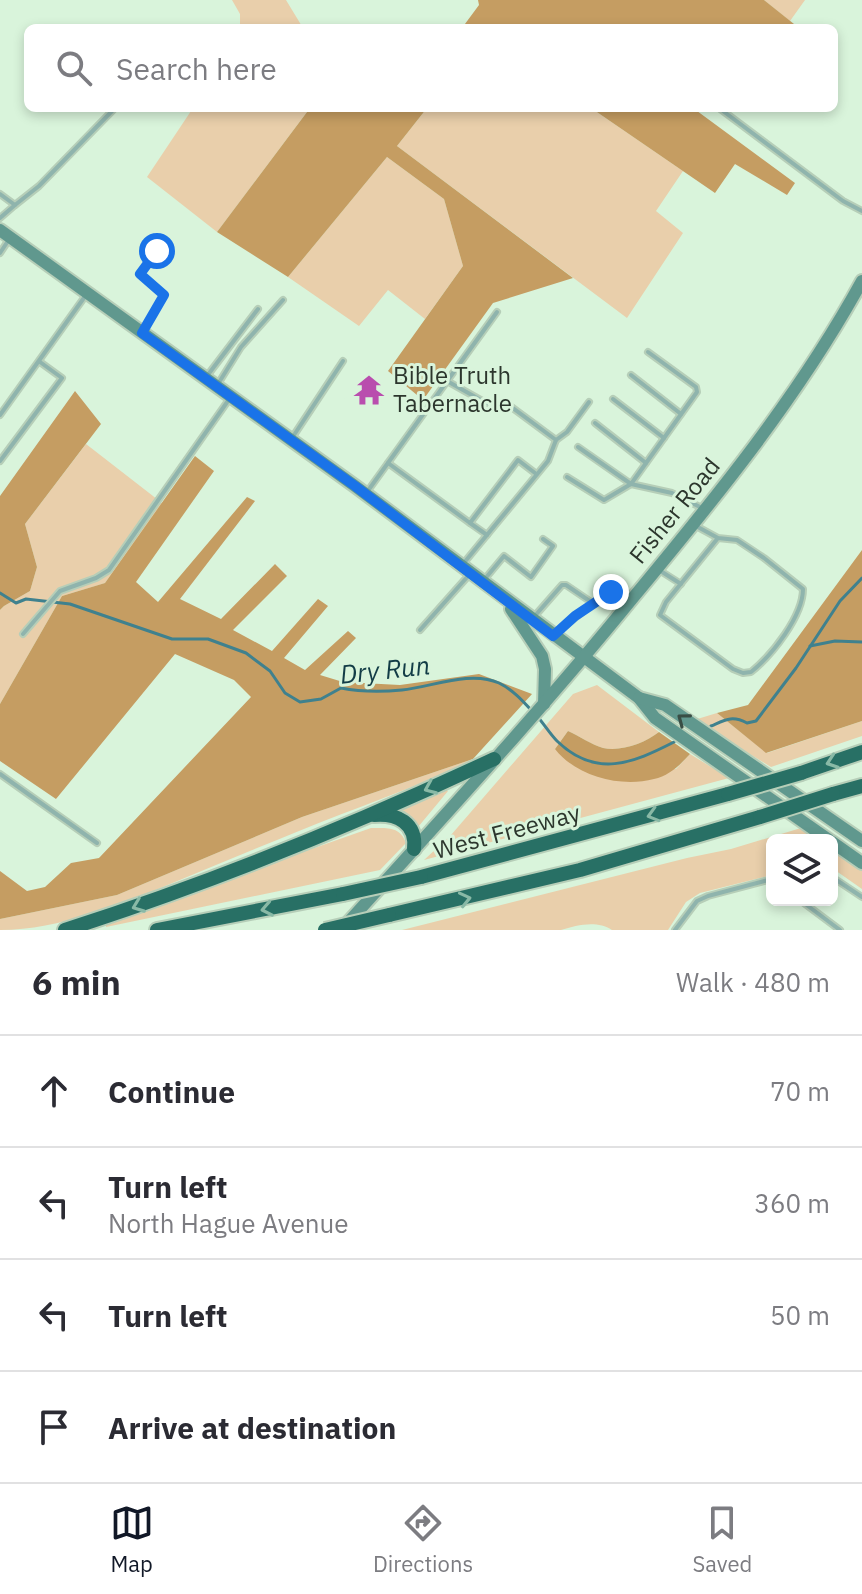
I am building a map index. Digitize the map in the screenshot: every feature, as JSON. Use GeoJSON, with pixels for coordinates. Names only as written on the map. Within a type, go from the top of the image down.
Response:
{"type":"FeatureCollection","features":[{"type":"Feature","properties":{"kind":"highway","name":"West Freeway"},"geometry":{"type":"LineString","coordinates":[[157,930],[421,877],[728,794],[862,752]]}},
{"type":"Feature","properties":{"kind":"highway"},"geometry":{"type":"LineString","coordinates":[[65,930],[165,895],[365,817],[494,759]]}},
{"type":"Feature","properties":{"kind":"highway"},"geometry":{"type":"LineString","coordinates":[[325,930],[580,870],[862,786]]}},
{"type":"Feature","properties":{"kind":"highway"},"geometry":{"type":"LineString","coordinates":[[365,817],[389,815],[403,820],[414,836],[414,849]]}},
{"type":"Feature","properties":{"kind":"main road"},"geometry":{"type":"LineString","coordinates":[[5,234],[365,494],[639,698],[655,718],[821,834]]}},
{"type":"Feature","properties":{"kind":"main road","name":"Fisher Road"},"geometry":{"type":"LineString","coordinates":[[341,930],[528,723],[694,525],[771,423],[829,337],[862,281]]}},
{"type":"Feature","properties":{"kind":"main road"},"geometry":{"type":"LineString","coordinates":[[504,598],[542,656],[545,669],[544,704]]}},
{"type":"Feature","properties":{"kind":"main road"},"geometry":{"type":"LineString","coordinates":[[639,698],[665,705],[862,841]]}},
{"type":"Feature","properties":{"kind":"main road"},"geometry":{"type":"LineString","coordinates":[[838,846],[862,863]]}},
{"type":"Feature","properties":{"kind":"lane"},"geometry":{"type":"LineString","coordinates":[[0,218],[39,186],[111,112]]}},
{"type":"Feature","properties":{"kind":"lane"},"geometry":{"type":"LineString","coordinates":[[724,112],[843,201],[862,211]]}},
{"type":"Feature","properties":{"kind":"lane"},"geometry":{"type":"LineString","coordinates":[[0,194],[15,205]]}},
{"type":"Feature","properties":{"kind":"lane"},"geometry":{"type":"LineString","coordinates":[[0,253],[5,234]]}},
{"type":"Feature","properties":{"kind":"lane"},"geometry":{"type":"LineString","coordinates":[[142,333],[164,295],[140,274],[157,251]]}},
{"type":"Feature","properties":{"kind":"lane"},"geometry":{"type":"LineString","coordinates":[[0,415],[88,293]]}},
{"type":"Feature","properties":{"kind":"lane"},"geometry":{"type":"LineString","coordinates":[[217,386],[241,347],[283,300]]}},
{"type":"Feature","properties":{"kind":"lane"},"geometry":{"type":"LineString","coordinates":[[205,378],[258,309]]}},
{"type":"Feature","properties":{"kind":"lane"},"geometry":{"type":"LineString","coordinates":[[365,494],[497,312]]}},
{"type":"Feature","properties":{"kind":"lane"},"geometry":{"type":"LineString","coordinates":[[567,477],[604,500],[631,484],[697,392],[696,387],[648,352]]}},
{"type":"Feature","properties":{"kind":"lane"},"geometry":{"type":"LineString","coordinates":[[291,440],[343,361]]}},
{"type":"Feature","properties":{"kind":"lane"},"geometry":{"type":"LineString","coordinates":[[0,461],[62,378],[40,362]]}},
{"type":"Feature","properties":{"kind":"lane"},"geometry":{"type":"LineString","coordinates":[[631,375],[681,414]]}},
{"type":"Feature","properties":{"kind":"lane"},"geometry":{"type":"LineString","coordinates":[[447,381],[486,403],[506,403],[556,440]]}},
{"type":"Feature","properties":{"kind":"lane"},"geometry":{"type":"LineString","coordinates":[[23,634],[54,598],[70,586],[96,578],[109,570],[231,397]]}},
{"type":"Feature","properties":{"kind":"lane"},"geometry":{"type":"LineString","coordinates":[[613,399],[664,438]]}},
{"type":"Feature","properties":{"kind":"lane"},"geometry":{"type":"LineString","coordinates":[[420,630],[466,570],[487,535],[548,461],[556,440],[567,432],[589,402]]}},
{"type":"Feature","properties":{"kind":"lane"},"geometry":{"type":"LineString","coordinates":[[595,423],[646,463]]}},
{"type":"Feature","properties":{"kind":"lane"},"geometry":{"type":"LineString","coordinates":[[578,447],[631,484],[683,497],[706,510]]}},
{"type":"Feature","properties":{"kind":"lane"},"geometry":{"type":"LineString","coordinates":[[470,523],[518,460],[536,473]]}},
{"type":"Feature","properties":{"kind":"lane"},"geometry":{"type":"LineString","coordinates":[[388,463],[487,535]]}},
{"type":"Feature","properties":{"kind":"lane"},"geometry":{"type":"LineString","coordinates":[[694,525],[718,538],[737,540],[803,589],[800,608],[788,630],[751,672],[733,669],[660,615],[666,602],[718,538]]}},
{"type":"Feature","properties":{"kind":"lane"},"geometry":{"type":"LineString","coordinates":[[483,582],[504,556],[531,577],[553,546],[543,539]]}},
{"type":"Feature","properties":{"kind":"lane"},"geometry":{"type":"LineString","coordinates":[[658,569],[681,584]]}},
{"type":"Feature","properties":{"kind":"lane"},"geometry":{"type":"LineString","coordinates":[[531,620],[562,585],[594,604]]}},
{"type":"Feature","properties":{"kind":"lane"},"geometry":{"type":"LineString","coordinates":[[553,636],[575,616],[611,592],[631,601]]}},
{"type":"Feature","properties":{"kind":"lane"},"geometry":{"type":"LineString","coordinates":[[0,774],[97,843]]}},
{"type":"Feature","properties":{"kind":"lane"},"geometry":{"type":"LineString","coordinates":[[675,930],[697,901],[766,881]]}},
{"type":"Feature","properties":{"kind":"lane"},"geometry":{"type":"LineString","coordinates":[[838,881],[862,897]]}},
{"type":"Feature","properties":{"kind":"lane"},"geometry":{"type":"LineString","coordinates":[[808,906],[840,930]]}},
{"type":"Feature","properties":{"kind":"shaded area"},"geometry":{"type":"Polygon","coordinates":[[[232,0],[286,0],[301,24],[240,24],[240,14],[232,0]]]}},
{"type":"Feature","properties":{"kind":"shaded area"},"geometry":{"type":"Polygon","coordinates":[[[478,0],[764,0],[794,24],[465,24],[479,5],[478,0]]]}},
{"type":"Feature","properties":{"kind":"shaded area"},"geometry":{"type":"Polygon","coordinates":[[[764,0],[805,0],[790,21],[764,0]]]}},
{"type":"Feature","properties":{"kind":"shaded area"},"geometry":{"type":"Polygon","coordinates":[[[190,112],[307,112],[217,232],[147,177],[190,112]]]}},
{"type":"Feature","properties":{"kind":"shaded area"},"geometry":{"type":"Polygon","coordinates":[[[307,112],[424,112],[397,146],[573,278],[493,303],[423,400],[388,371],[463,266],[444,199],[387,157],[288,277],[217,232],[307,112]]]}},
{"type":"Feature","properties":{"kind":"shaded area"},"geometry":{"type":"Polygon","coordinates":[[[424,112],[597,112],[683,171],[656,211],[683,233],[627,318],[397,146],[424,112]]]}},
{"type":"Feature","properties":{"kind":"shaded area"},"geometry":{"type":"Polygon","coordinates":[[[597,112],[698,112],[795,183],[787,195],[735,164],[715,193],[597,112]]]}},
{"type":"Feature","properties":{"kind":"shaded area"},"geometry":{"type":"Polygon","coordinates":[[[387,157],[444,199],[463,266],[425,319],[388,290],[359,326],[288,277],[387,157]]]}},
{"type":"Feature","properties":{"kind":"shaded area"},"geometry":{"type":"Polygon","coordinates":[[[75,391],[101,424],[25,524],[37,567],[30,591],[0,610],[0,496],[75,391]]]}},
{"type":"Feature","properties":{"kind":"shaded area"},"geometry":{"type":"Polygon","coordinates":[[[86,444],[162,503],[105,583],[62,596],[0,704],[0,610],[30,591],[37,567],[25,524],[86,444]]]}},
{"type":"Feature","properties":{"kind":"shaded area"},"geometry":{"type":"Polygon","coordinates":[[[195,456],[214,471],[136,582],[158,602],[247,497],[255,501],[180,599],[221,619],[275,564],[287,576],[233,630],[272,651],[318,599],[328,606],[284,658],[305,670],[348,631],[356,638],[320,675],[343,682],[400,685],[479,674],[532,694],[473,759],[302,817],[117,895],[0,919],[0,871],[27,891],[45,887],[71,863],[99,858],[251,697],[234,680],[175,654],[56,799],[0,761],[0,704],[62,596],[105,583],[195,456]]]}},
{"type":"Feature","properties":{"kind":"shaded area"},"geometry":{"type":"Polygon","coordinates":[[[862,550],[862,721],[766,753],[717,713],[748,705],[862,550]]]}},
{"type":"Feature","properties":{"kind":"shaded area"},"geometry":{"type":"Polygon","coordinates":[[[597,685],[659,732],[632,746],[610,749],[594,745],[568,731],[555,749],[676,769],[690,754],[729,778],[424,860],[451,835],[573,694],[597,685]]]}},
{"type":"Feature","properties":{"kind":"shaded area"},"geometry":{"type":"Polygon","coordinates":[[[717,713],[767,753],[862,721],[862,736],[771,767],[694,720],[717,713]]]}},
{"type":"Feature","properties":{"kind":"shaded area"},"geometry":{"type":"Polygon","coordinates":[[[568,731],[594,745],[610,749],[632,746],[659,732],[690,754],[674,770],[659,778],[613,781],[587,773],[555,749],[568,731]]]}},
{"type":"Feature","properties":{"kind":"shaded area"},"geometry":{"type":"Polygon","coordinates":[[[473,759],[409,788],[112,907],[45,926],[0,930],[0,919],[117,895],[302,817],[473,759]]]}},
{"type":"Feature","properties":{"kind":"shaded area"},"geometry":{"type":"Polygon","coordinates":[[[444,788],[448,791],[418,827],[408,816],[394,809],[444,788]]]}},
{"type":"Feature","properties":{"kind":"shaded area"},"geometry":{"type":"Polygon","coordinates":[[[371,828],[397,831],[406,843],[380,870],[106,927],[105,922],[371,828]]]}},
{"type":"Feature","properties":{"kind":"shaded area"},"geometry":{"type":"Polygon","coordinates":[[[801,828],[810,834],[781,834],[801,828]]]}},
{"type":"Feature","properties":{"kind":"shaded area"},"geometry":{"type":"Polygon","coordinates":[[[766,838],[766,876],[700,893],[686,902],[668,930],[612,930],[593,924],[561,930],[402,930],[687,858],[766,838]]]}},
{"type":"Feature","properties":{"kind":"shaded area"},"geometry":{"type":"Polygon","coordinates":[[[838,854],[862,871],[862,889],[838,872],[838,854]]]}},
{"type":"Feature","properties":{"kind":"waterway","name":"Dry Run"},"geometry":{"type":"LineString","coordinates":[[711,726],[729,719],[747,723],[756,721],[840,601],[862,578]]}},
{"type":"Feature","properties":{"kind":"waterway","name":"Dry Run"},"geometry":{"type":"LineString","coordinates":[[0,593],[16,603],[26,599],[70,604],[172,639],[208,639],[246,653],[270,671],[285,693],[300,702],[321,699],[341,688],[394,691],[476,678],[499,683],[532,711]]}},
{"type":"Feature","properties":{"kind":"waterway"},"geometry":{"type":"LineString","coordinates":[[810,646],[835,641],[862,642]]}},
{"type":"Feature","properties":{"kind":"waterway","name":"Dry Run"},"geometry":{"type":"LineString","coordinates":[[537,716],[557,741],[572,753],[600,764],[629,761],[674,742]]}},
{"type":"Feature","properties":{"kind":"place","name":"Bible Truth Tabernacle"},"geometry":{"type":"Point","coordinates":[369,390]}},
{"type":"Feature","properties":{"kind":"route"},"geometry":{"type":"LineString","coordinates":[[157,251],[140,274],[164,295],[142,333],[355,486],[553,636],[575,616],[611,592]]}}]}
